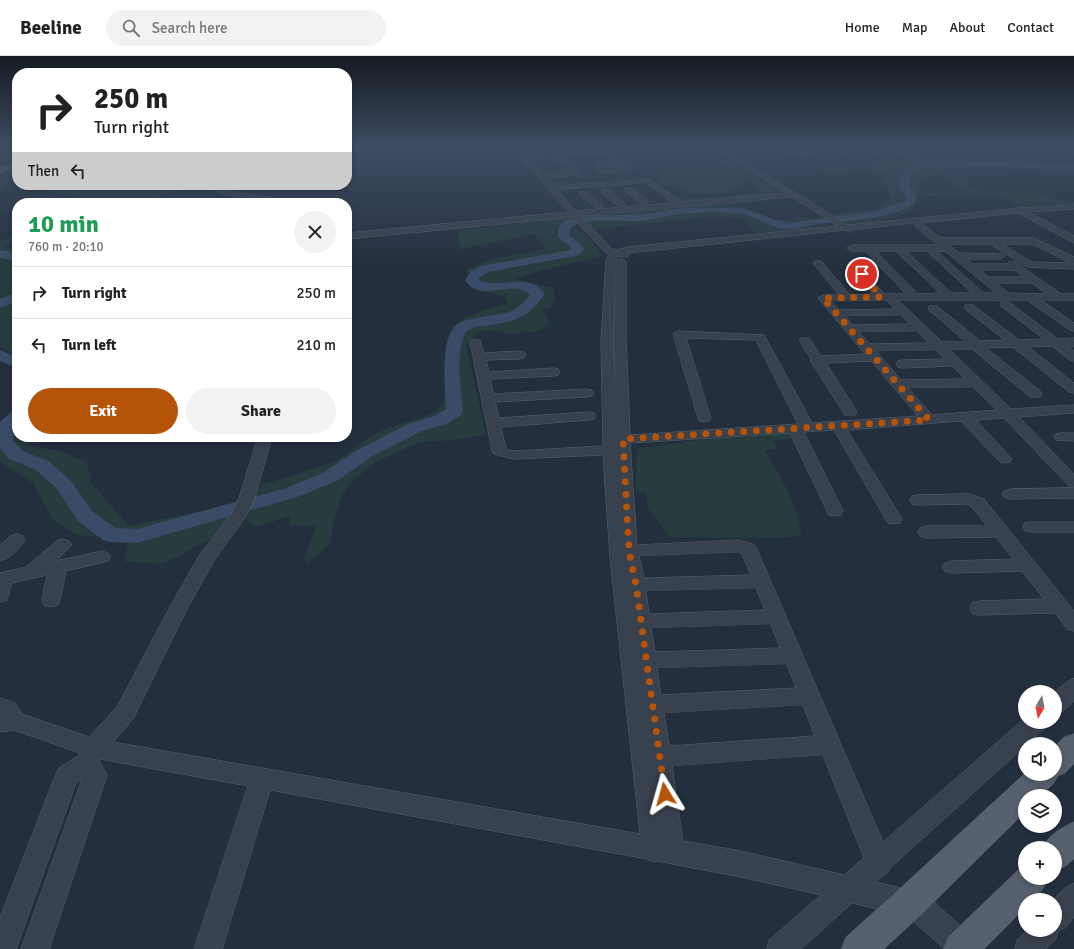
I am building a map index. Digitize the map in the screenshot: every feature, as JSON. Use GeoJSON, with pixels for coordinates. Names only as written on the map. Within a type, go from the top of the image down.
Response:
{"type":"FeatureCollection","features":[{"type":"Feature","properties":{"kind":"main road"},"geometry":{"type":"LineString","coordinates":[[1062,757],[1074,746]]}},
{"type":"Feature","properties":{"kind":"main road"},"geometry":{"type":"LineString","coordinates":[[858,949],[910,903],[1037,781]]}},
{"type":"Feature","properties":{"kind":"main road"},"geometry":{"type":"LineString","coordinates":[[1062,848],[1074,837]]}},
{"type":"Feature","properties":{"kind":"main road"},"geometry":{"type":"LineString","coordinates":[[961,948],[1025,885]]}},
{"type":"Feature","properties":{"kind":"street"},"geometry":{"type":"LineString","coordinates":[[584,187],[584,190],[600,206]]}},
{"type":"Feature","properties":{"kind":"street"},"geometry":{"type":"LineString","coordinates":[[558,196],[584,190],[613,187]]}},
{"type":"Feature","properties":{"kind":"street"},"geometry":{"type":"LineString","coordinates":[[775,187],[842,228],[918,224],[945,227],[1022,212],[1074,240]]}},
{"type":"Feature","properties":{"kind":"street"},"geometry":{"type":"LineString","coordinates":[[776,187],[789,195]]}},
{"type":"Feature","properties":{"kind":"street"},"geometry":{"type":"LineString","coordinates":[[552,188],[584,190],[594,193],[605,188],[629,190],[659,188],[681,204]]}},
{"type":"Feature","properties":{"kind":"street"},"geometry":{"type":"LineString","coordinates":[[552,188],[609,251],[620,254]]}},
{"type":"Feature","properties":{"kind":"street"},"geometry":{"type":"LineString","coordinates":[[605,188],[622,204]]}},
{"type":"Feature","properties":{"kind":"street"},"geometry":{"type":"LineString","coordinates":[[629,190],[645,202]]}},
{"type":"Feature","properties":{"kind":"street"},"geometry":{"type":"LineString","coordinates":[[220,191],[262,198]]}},
{"type":"Feature","properties":{"kind":"street"},"geometry":{"type":"LineString","coordinates":[[352,236],[789,195]]}},
{"type":"Feature","properties":{"kind":"street"},"geometry":{"type":"LineString","coordinates":[[663,851],[660,757],[636,585],[629,551],[616,445],[607,330],[611,259],[631,250],[842,228],[1074,208]]}},
{"type":"Feature","properties":{"kind":"street"},"geometry":{"type":"LineString","coordinates":[[918,224],[971,267],[1006,301],[1074,357]]}},
{"type":"Feature","properties":{"kind":"street"},"geometry":{"type":"LineString","coordinates":[[945,227],[962,241]]}},
{"type":"Feature","properties":{"kind":"street"},"geometry":{"type":"LineString","coordinates":[[938,241],[962,241],[991,245],[1002,252],[1032,265],[1074,266]]}},
{"type":"Feature","properties":{"kind":"street"},"geometry":{"type":"LineString","coordinates":[[951,251],[1034,241],[1074,261]]}},
{"type":"Feature","properties":{"kind":"street"},"geometry":{"type":"LineString","coordinates":[[852,248],[928,248],[951,251],[1002,252],[1050,248],[1074,248]]}},
{"type":"Feature","properties":{"kind":"street"},"geometry":{"type":"LineString","coordinates":[[868,248],[916,297]]}},
{"type":"Feature","properties":{"kind":"street"},"geometry":{"type":"LineString","coordinates":[[898,248],[949,296]]}},
{"type":"Feature","properties":{"kind":"street"},"geometry":{"type":"LineString","coordinates":[[928,248],[981,296]]}},
{"type":"Feature","properties":{"kind":"street"},"geometry":{"type":"LineString","coordinates":[[1002,252],[1016,267],[1035,280],[1069,298]]}},
{"type":"Feature","properties":{"kind":"street"},"geometry":{"type":"LineString","coordinates":[[818,263],[847,298]]}},
{"type":"Feature","properties":{"kind":"street"},"geometry":{"type":"LineString","coordinates":[[853,263],[885,297],[920,327],[1008,414],[1074,483]]}},
{"type":"Feature","properties":{"kind":"street"},"geometry":{"type":"LineString","coordinates":[[971,267],[1016,267]]}},
{"type":"Feature","properties":{"kind":"street"},"geometry":{"type":"LineString","coordinates":[[986,280],[1035,280]]}},
{"type":"Feature","properties":{"kind":"street"},"geometry":{"type":"LineString","coordinates":[[929,420],[823,298],[981,296],[1006,301],[1030,297],[1069,298]]}},
{"type":"Feature","properties":{"kind":"street"},"geometry":{"type":"LineString","coordinates":[[1030,297],[1074,328]]}},
{"type":"Feature","properties":{"kind":"street"},"geometry":{"type":"LineString","coordinates":[[970,307],[1074,389]]}},
{"type":"Feature","properties":{"kind":"street"},"geometry":{"type":"LineString","coordinates":[[933,308],[1035,394]]}},
{"type":"Feature","properties":{"kind":"street"},"geometry":{"type":"LineString","coordinates":[[836,313],[904,312]]}},
{"type":"Feature","properties":{"kind":"street"},"geometry":{"type":"LineString","coordinates":[[850,329],[920,327]]}},
{"type":"Feature","properties":{"kind":"street"},"geometry":{"type":"LineString","coordinates":[[704,418],[679,334],[760,337],[801,428],[835,511]]}},
{"type":"Feature","properties":{"kind":"street"},"geometry":{"type":"LineString","coordinates":[[805,340],[816,360],[850,412]]}},
{"type":"Feature","properties":{"kind":"street"},"geometry":{"type":"LineString","coordinates":[[476,342],[499,451],[507,455],[801,428],[1074,410]]}},
{"type":"Feature","properties":{"kind":"street"},"geometry":{"type":"LineString","coordinates":[[816,360],[939,346],[1074,342]]}},
{"type":"Feature","properties":{"kind":"street"},"geometry":{"type":"LineString","coordinates":[[479,358],[520,355]]}},
{"type":"Feature","properties":{"kind":"street"},"geometry":{"type":"LineString","coordinates":[[902,364],[955,362]]}},
{"type":"Feature","properties":{"kind":"street"},"geometry":{"type":"LineString","coordinates":[[483,376],[554,372]]}},
{"type":"Feature","properties":{"kind":"street"},"geometry":{"type":"LineString","coordinates":[[899,384],[976,383]]}},
{"type":"Feature","properties":{"kind":"street"},"geometry":{"type":"LineString","coordinates":[[487,398],[587,393]]}},
{"type":"Feature","properties":{"kind":"street"},"geometry":{"type":"LineString","coordinates":[[492,423],[589,416]]}},
{"type":"Feature","properties":{"kind":"street"},"geometry":{"type":"LineString","coordinates":[[965,417],[1005,459]]}},
{"type":"Feature","properties":{"kind":"street"},"geometry":{"type":"LineString","coordinates":[[838,426],[894,519]]}},
{"type":"Feature","properties":{"kind":"street"},"geometry":{"type":"LineString","coordinates":[[2,949],[67,776],[90,755],[125,713],[180,604],[208,556],[238,516],[247,498],[264,442]]}},
{"type":"Feature","properties":{"kind":"street"},"geometry":{"type":"LineString","coordinates":[[616,445],[619,557],[663,851]]}},
{"type":"Feature","properties":{"kind":"street"},"geometry":{"type":"LineString","coordinates":[[1010,494],[1074,493]]}},
{"type":"Feature","properties":{"kind":"street"},"geometry":{"type":"LineString","coordinates":[[918,500],[973,500],[1074,624]]}},
{"type":"Feature","properties":{"kind":"street"},"geometry":{"type":"LineString","coordinates":[[1030,528],[1074,527]]}},
{"type":"Feature","properties":{"kind":"street"},"geometry":{"type":"LineString","coordinates":[[926,532],[999,531]]}},
{"type":"Feature","properties":{"kind":"street"},"geometry":{"type":"LineString","coordinates":[[0,555],[17,540]]}},
{"type":"Feature","properties":{"kind":"street"},"geometry":{"type":"LineString","coordinates":[[31,573],[63,545]]}},
{"type":"Feature","properties":{"kind":"street"},"geometry":{"type":"LineString","coordinates":[[629,551],[742,546],[750,551],[879,863]]}},
{"type":"Feature","properties":{"kind":"street"},"geometry":{"type":"LineString","coordinates":[[1,584],[31,573],[102,557]]}},
{"type":"Feature","properties":{"kind":"street"},"geometry":{"type":"LineString","coordinates":[[951,567],[1026,565]]}},
{"type":"Feature","properties":{"kind":"street"},"geometry":{"type":"LineString","coordinates":[[51,600],[58,567]]}},
{"type":"Feature","properties":{"kind":"street"},"geometry":{"type":"LineString","coordinates":[[636,585],[763,581]]}},
{"type":"Feature","properties":{"kind":"street"},"geometry":{"type":"LineString","coordinates":[[979,608],[1059,606]]}},
{"type":"Feature","properties":{"kind":"street"},"geometry":{"type":"LineString","coordinates":[[640,621],[778,617]]}},
{"type":"Feature","properties":{"kind":"street"},"geometry":{"type":"LineString","coordinates":[[647,660],[793,656]]}},
{"type":"Feature","properties":{"kind":"street"},"geometry":{"type":"LineString","coordinates":[[1062,699],[1074,688]]}},
{"type":"Feature","properties":{"kind":"street"},"geometry":{"type":"LineString","coordinates":[[652,705],[810,696]]}},
{"type":"Feature","properties":{"kind":"street"},"geometry":{"type":"LineString","coordinates":[[5,717],[90,755],[262,779],[741,864],[910,903],[925,913],[961,948]]}},
{"type":"Feature","properties":{"kind":"street"},"geometry":{"type":"LineString","coordinates":[[780,949],[879,863],[1028,729]]}},
{"type":"Feature","properties":{"kind":"street"},"geometry":{"type":"LineString","coordinates":[[660,757],[830,745]]}},
{"type":"Feature","properties":{"kind":"street"},"geometry":{"type":"LineString","coordinates":[[35,949],[95,775],[90,755]]}},
{"type":"Feature","properties":{"kind":"street"},"geometry":{"type":"LineString","coordinates":[[208,949],[262,779]]}},
{"type":"Feature","properties":{"kind":"street"},"geometry":{"type":"LineString","coordinates":[[1062,910],[1074,897]]}},
{"type":"Feature","properties":{"kind":"street"},"geometry":{"type":"LineString","coordinates":[[1028,949],[1039,937]]}},
{"type":"Feature","properties":{"kind":"green space"},"geometry":{"type":"Polygon","coordinates":[[[667,187],[740,187],[726,192],[714,194],[702,194],[667,187]]]}},
{"type":"Feature","properties":{"kind":"green space"},"geometry":{"type":"Polygon","coordinates":[[[754,187],[768,187],[786,198],[732,205],[754,210],[777,221],[810,217],[828,226],[824,228],[760,233],[754,232],[743,219],[718,216],[595,229],[582,215],[688,205],[677,199],[763,193],[754,187]]]}},
{"type":"Feature","properties":{"kind":"green space"},"geometry":{"type":"Polygon","coordinates":[[[886,187],[919,187],[914,211],[878,221],[847,224],[832,215],[876,208],[892,199],[886,187]]]}},
{"type":"Feature","properties":{"kind":"green space"},"geometry":{"type":"Polygon","coordinates":[[[958,187],[971,187],[975,190],[993,192],[1037,191],[1054,200],[1074,202],[1074,205],[1022,209],[994,193],[959,197],[927,196],[924,193],[964,192],[958,187]]]}},
{"type":"Feature","properties":{"kind":"green space"},"geometry":{"type":"Polygon","coordinates":[[[50,190],[181,190],[159,198],[82,198],[49,193],[50,190]]]}},
{"type":"Feature","properties":{"kind":"green space"},"geometry":{"type":"Polygon","coordinates":[[[566,218],[591,241],[602,256],[539,271],[515,279],[554,288],[554,300],[550,308],[541,308],[550,323],[537,331],[514,334],[491,330],[479,332],[466,346],[486,435],[455,440],[420,442],[374,463],[350,483],[342,495],[333,524],[330,544],[308,562],[304,559],[316,526],[289,525],[290,516],[255,527],[242,516],[262,485],[334,462],[378,432],[431,414],[444,404],[447,339],[458,322],[481,311],[508,303],[503,296],[472,286],[466,270],[492,259],[545,249],[534,234],[461,249],[458,230],[566,218]]]}},
{"type":"Feature","properties":{"kind":"green space"},"geometry":{"type":"Polygon","coordinates":[[[12,236],[12,242],[4,248],[12,249],[12,353],[0,345],[0,240],[12,236]]]}},
{"type":"Feature","properties":{"kind":"green space"},"geometry":{"type":"Polygon","coordinates":[[[12,422],[12,442],[27,442],[30,446],[60,451],[87,462],[92,484],[129,526],[220,507],[231,515],[215,537],[163,564],[124,561],[129,543],[122,539],[77,535],[53,520],[34,484],[0,462],[0,430],[12,422]]]}},
{"type":"Feature","properties":{"kind":"green space"},"geometry":{"type":"Polygon","coordinates":[[[788,431],[791,439],[773,440],[778,449],[765,450],[793,502],[801,536],[777,538],[670,537],[648,509],[646,493],[635,492],[637,449],[719,437],[788,431]]]}},
{"type":"Feature","properties":{"kind":"waterway"},"geometry":{"type":"LineString","coordinates":[[12,421],[5,427],[4,442],[16,455],[43,466],[64,485],[85,516],[110,535],[137,536],[290,493],[330,477],[365,453],[416,427],[441,420],[455,411],[453,356],[454,345],[460,329],[471,324],[507,317],[522,312],[538,294],[529,288],[518,285],[482,287],[471,280],[475,274],[485,269],[575,253],[578,249],[564,237],[563,228],[569,222],[590,218],[640,218],[681,211],[735,210],[748,212],[775,224],[794,226],[817,221],[876,214],[899,208],[910,203],[912,199],[905,187]]}},
{"type":"Feature","properties":{"kind":"waterway"},"geometry":{"type":"LineString","coordinates":[[0,254],[12,256]]}},
{"type":"Feature","properties":{"kind":"waterway"},"geometry":{"type":"LineString","coordinates":[[0,304],[12,298]]}},
{"type":"Feature","properties":{"kind":"waterway"},"geometry":{"type":"LineString","coordinates":[[0,355],[12,361]]}},
{"type":"Feature","properties":{"kind":"route"},"geometry":{"type":"LineString","coordinates":[[665,794],[636,585],[629,551],[623,439],[929,420],[823,298],[881,297],[862,274]]}}]}
